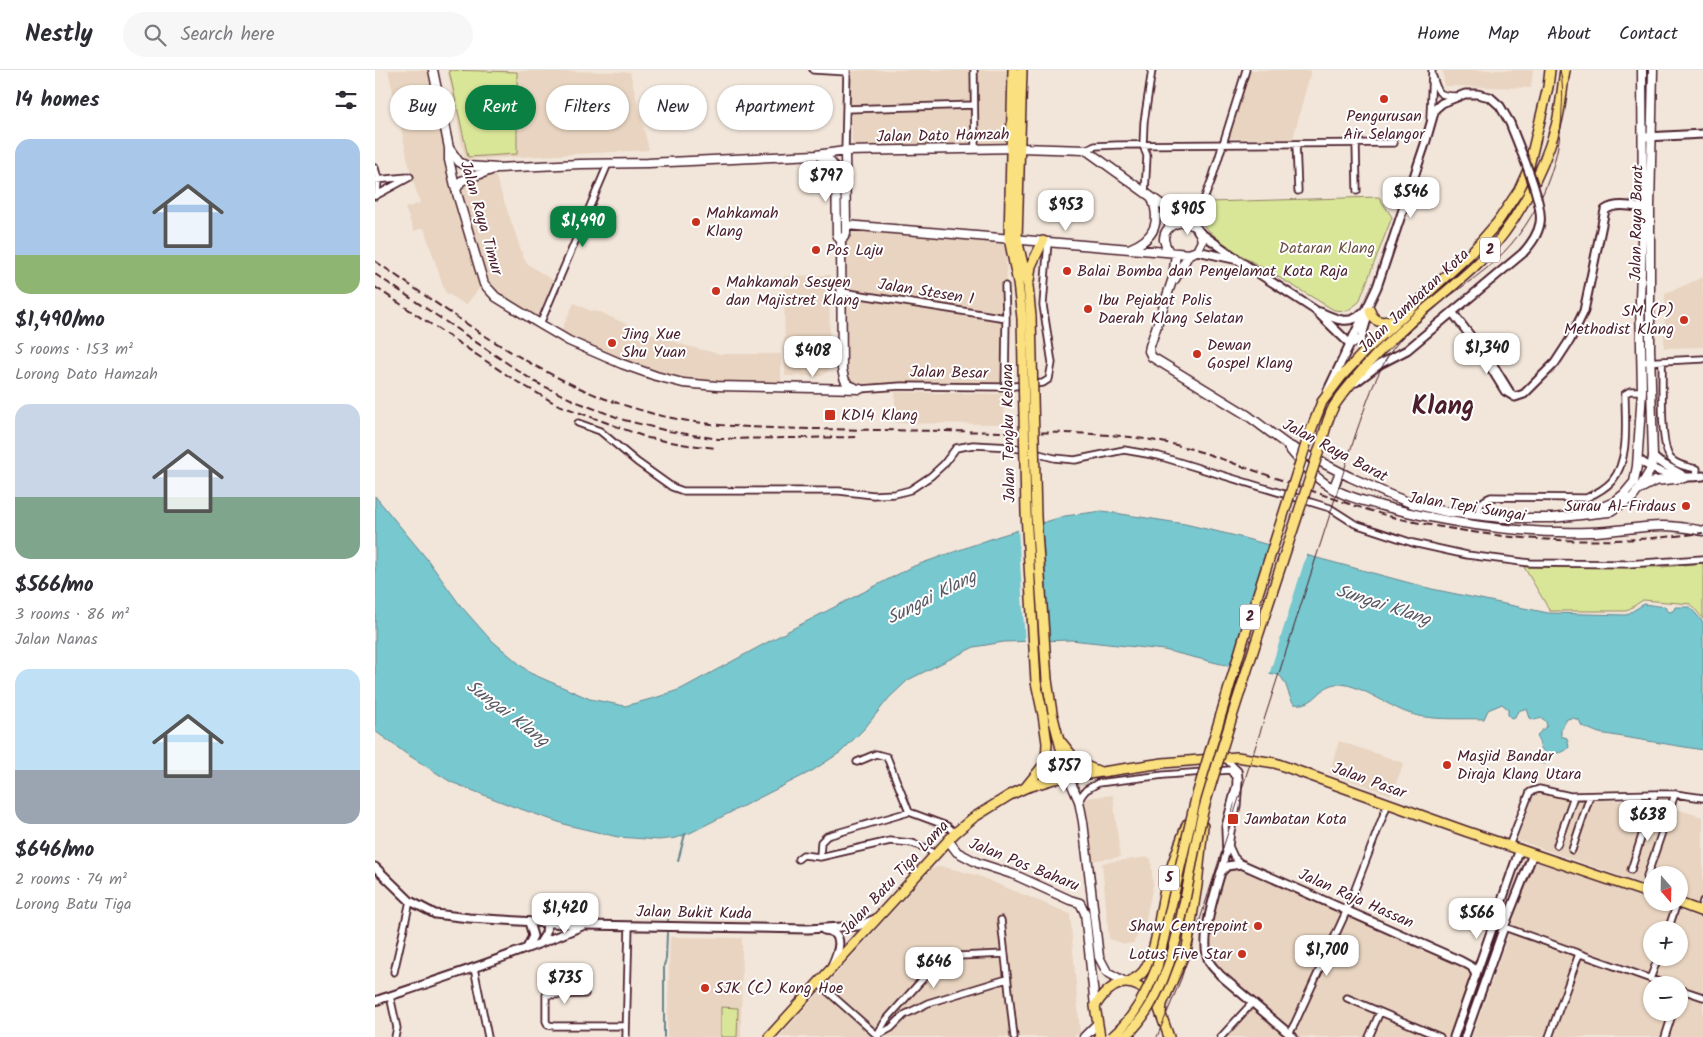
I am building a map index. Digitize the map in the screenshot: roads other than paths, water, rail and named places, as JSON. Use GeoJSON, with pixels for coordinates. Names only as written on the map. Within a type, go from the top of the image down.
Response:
{"type":"FeatureCollection","features":[{"type":"Feature","properties":{"kind":"highway","name":"Jalan Tengku Kelana"},"geometry":{"type":"LineString","coordinates":[[1013,70],[1016,148]]}},
{"type":"Feature","properties":{"kind":"highway","name":"Jalan Tengku Kelana"},"geometry":{"type":"LineString","coordinates":[[1022,70],[1016,148],[1013,239],[1018,283],[1026,317]]}},
{"type":"Feature","properties":{"kind":"highway","name":"Jalan Jambatan Kota"},"geometry":{"type":"LineString","coordinates":[[1196,798],[1246,631],[1308,438],[1322,402],[1336,382],[1363,352],[1476,248],[1519,190],[1528,170],[1534,149],[1549,87],[1550,70]]}},
{"type":"Feature","properties":{"kind":"highway","name":"Jalan Jambatan Kota"},"geometry":{"type":"LineString","coordinates":[[1205,803],[1328,421],[1335,406],[1347,388],[1374,356],[1476,266],[1526,200],[1547,155],[1556,126],[1565,70]]}},
{"type":"Feature","properties":{"kind":"highway","name":"Jalan Tengku Kelana"},"geometry":{"type":"LineString","coordinates":[[1013,239],[1028,286],[1026,317],[1048,714],[1046,762],[1025,788]]}},
{"type":"Feature","properties":{"kind":"highway"},"geometry":{"type":"LineString","coordinates":[[1028,286],[1031,266],[1045,241]]}},
{"type":"Feature","properties":{"kind":"highway"},"geometry":{"type":"LineString","coordinates":[[1368,309],[1372,317],[1379,322],[1397,318],[1436,285]]}},
{"type":"Feature","properties":{"kind":"highway","name":"Jalan Tengku Kelana"},"geometry":{"type":"LineString","coordinates":[[1048,714],[1057,732],[1068,776]]}},
{"type":"Feature","properties":{"kind":"highway"},"geometry":{"type":"LineString","coordinates":[[1057,732],[1070,755],[1078,763],[1090,769],[1105,772]]}},
{"type":"Feature","properties":{"kind":"highway","name":"Jalan Pasar"},"geometry":{"type":"LineString","coordinates":[[1068,776],[1163,763],[1237,757],[1275,763],[1509,846],[1643,891]]}},
{"type":"Feature","properties":{"kind":"highway","name":"Jalan Batu Tiga Lama"},"geometry":{"type":"LineString","coordinates":[[769,1037],[955,833],[993,805],[1025,788],[1068,776]]}},
{"type":"Feature","properties":{"kind":"highway","name":"5"},"geometry":{"type":"LineString","coordinates":[[1095,1006],[1102,995],[1109,989],[1117,984],[1127,983],[1143,972],[1155,942],[1165,888],[1196,798]]}},
{"type":"Feature","properties":{"kind":"highway","name":"2"},"geometry":{"type":"LineString","coordinates":[[1112,1037],[1138,1009],[1157,968],[1196,798]]}},
{"type":"Feature","properties":{"kind":"highway","name":"5"},"geometry":{"type":"LineString","coordinates":[[1161,1013],[1162,1004],[1187,948],[1197,885],[1205,803]]}},
{"type":"Feature","properties":{"kind":"highway","name":"2"},"geometry":{"type":"LineString","coordinates":[[1125,1037],[1145,1014],[1166,974],[1182,911],[1205,803]]}},
{"type":"Feature","properties":{"kind":"highway"},"geometry":{"type":"LineString","coordinates":[[1688,906],[1701,910]]}},
{"type":"Feature","properties":{"kind":"highway"},"geometry":{"type":"LineString","coordinates":[[1127,983],[1145,990],[1156,1002],[1169,1037]]}},
{"type":"Feature","properties":{"kind":"highway"},"geometry":{"type":"LineString","coordinates":[[1095,1006],[1100,1037]]}},
{"type":"Feature","properties":{"kind":"main road","name":"Jalan Raya Timur"},"geometry":{"type":"LineString","coordinates":[[433,70],[456,190],[484,284],[496,297],[569,341],[621,364],[683,383],[717,386],[860,389]]}},
{"type":"Feature","properties":{"kind":"main road","name":"Jalan Raya Barat"},"geometry":{"type":"LineString","coordinates":[[1167,296],[1149,346],[1152,356],[1247,415],[1286,444],[1340,472],[1413,504],[1447,512],[1502,518],[1551,518],[1609,512],[1628,500],[1639,489],[1651,469],[1653,457],[1646,209],[1642,137],[1642,70]]}},
{"type":"Feature","properties":{"kind":"main road","name":"Jalan Raya Barat"},"geometry":{"type":"LineString","coordinates":[[1585,515],[1614,502],[1624,494],[1633,482],[1638,459],[1641,391],[1640,300],[1652,137],[1653,70]]}},
{"type":"Feature","properties":{"kind":"main road"},"geometry":{"type":"LineString","coordinates":[[449,148],[459,162],[467,166],[498,168]]}},
{"type":"Feature","properties":{"kind":"main road","name":"Jalan Dato Hamzah"},"geometry":{"type":"LineString","coordinates":[[498,168],[816,155],[845,151],[1016,148],[1087,150]]}},
{"type":"Feature","properties":{"kind":"main road"},"geometry":{"type":"LineString","coordinates":[[846,225],[1189,254],[1197,251],[1201,242],[1196,228],[1185,222],[1087,150]]}},
{"type":"Feature","properties":{"kind":"main road"},"geometry":{"type":"LineString","coordinates":[[841,241],[846,234],[845,151]]}},
{"type":"Feature","properties":{"kind":"main road"},"geometry":{"type":"LineString","coordinates":[[816,155],[829,160],[836,169],[837,235],[841,241],[842,369],[844,381],[860,389]]}},
{"type":"Feature","properties":{"kind":"main road"},"geometry":{"type":"LineString","coordinates":[[456,190],[461,181],[498,168]]}},
{"type":"Feature","properties":{"kind":"main road"},"geometry":{"type":"LineString","coordinates":[[1128,248],[1139,244],[1151,234],[1156,226],[1156,209],[1153,198]]}},
{"type":"Feature","properties":{"kind":"main road"},"geometry":{"type":"LineString","coordinates":[[1167,296],[1173,278],[1172,252],[1165,240],[1165,234],[1172,226],[1185,222]]}},
{"type":"Feature","properties":{"kind":"main road"},"geometry":{"type":"LineString","coordinates":[[1167,296],[1189,254]]}},
{"type":"Feature","properties":{"kind":"main road"},"geometry":{"type":"LineString","coordinates":[[825,389],[837,384],[842,369]]}},
{"type":"Feature","properties":{"kind":"main road"},"geometry":{"type":"LineString","coordinates":[[1638,441],[1643,455],[1649,453],[1652,414]]}},
{"type":"Feature","properties":{"kind":"main road","name":"Jalan Tepi Sungai"},"geometry":{"type":"LineString","coordinates":[[1286,444],[1312,472],[1333,489],[1367,502],[1423,516],[1452,522],[1518,530],[1569,533],[1661,526],[1703,531]]}},
{"type":"Feature","properties":{"kind":"main road"},"geometry":{"type":"LineString","coordinates":[[1333,489],[1340,472]]}},
{"type":"Feature","properties":{"kind":"main road"},"geometry":{"type":"LineString","coordinates":[[1639,489],[1655,482],[1693,477]]}},
{"type":"Feature","properties":{"kind":"main road","name":"Jalan Pos Baharu"},"geometry":{"type":"LineString","coordinates":[[1068,776],[1079,801],[1092,893],[1096,941],[1101,964],[1107,972],[1127,983]]}},
{"type":"Feature","properties":{"kind":"main road","name":"Jalan Pos Baharu"},"geometry":{"type":"LineString","coordinates":[[948,840],[957,852],[972,860],[1015,875],[1080,903],[1085,913],[1095,1006]]}},
{"type":"Feature","properties":{"kind":"main road"},"geometry":{"type":"LineString","coordinates":[[1080,903],[1087,900],[1092,893]]}},
{"type":"Feature","properties":{"kind":"main road"},"geometry":{"type":"LineString","coordinates":[[1084,1037],[1097,1024]]}},
{"type":"Feature","properties":{"kind":"street"},"geometry":{"type":"LineString","coordinates":[[813,70],[847,71],[845,151]]}},
{"type":"Feature","properties":{"kind":"street"},"geometry":{"type":"LineString","coordinates":[[975,70],[975,149]]}},
{"type":"Feature","properties":{"kind":"street"},"geometry":{"type":"LineString","coordinates":[[1145,193],[1147,156],[1143,145],[1145,113],[1152,70]]}},
{"type":"Feature","properties":{"kind":"street"},"geometry":{"type":"LineString","coordinates":[[1246,70],[1196,228],[1238,260],[1315,310],[1339,320],[1357,318],[1368,309]]}},
{"type":"Feature","properties":{"kind":"street"},"geometry":{"type":"LineString","coordinates":[[1432,71],[1438,92],[1441,95],[1458,96]]}},
{"type":"Feature","properties":{"kind":"street"},"geometry":{"type":"LineString","coordinates":[[1430,127],[1432,71]]}},
{"type":"Feature","properties":{"kind":"street"},"geometry":{"type":"LineString","coordinates":[[1347,388],[1380,364],[1404,352],[1440,323],[1523,253],[1537,233],[1541,213],[1526,165],[1510,123],[1503,110],[1490,97],[1465,94],[1442,103],[1435,109],[1377,287],[1377,294],[1368,309],[1361,338],[1353,343],[1349,343]]}},
{"type":"Feature","properties":{"kind":"street"},"geometry":{"type":"LineString","coordinates":[[846,109],[974,105]]}},
{"type":"Feature","properties":{"kind":"street"},"geometry":{"type":"LineString","coordinates":[[1642,137],[1703,134]]}},
{"type":"Feature","properties":{"kind":"street"},"geometry":{"type":"LineString","coordinates":[[1087,150],[1095,146],[1394,143]]}},
{"type":"Feature","properties":{"kind":"street"},"geometry":{"type":"LineString","coordinates":[[1297,144],[1298,191]]}},
{"type":"Feature","properties":{"kind":"street"},"geometry":{"type":"LineString","coordinates":[[1357,144],[1357,191]]}},
{"type":"Feature","properties":{"kind":"street"},"geometry":{"type":"LineString","coordinates":[[540,324],[608,164]]}},
{"type":"Feature","properties":{"kind":"street"},"geometry":{"type":"LineString","coordinates":[[375,168],[377,180],[376,195]]}},
{"type":"Feature","properties":{"kind":"street"},"geometry":{"type":"LineString","coordinates":[[376,195],[410,177],[377,180]]}},
{"type":"Feature","properties":{"kind":"street"},"geometry":{"type":"LineString","coordinates":[[1453,312],[1475,342],[1505,392],[1513,397],[1523,394],[1555,363],[1570,340],[1584,311],[1605,210],[1623,206],[1646,209]]}},
{"type":"Feature","properties":{"kind":"street","name":"Jalan Besar"},"geometry":{"type":"LineString","coordinates":[[860,389],[901,386],[1005,388],[1043,382],[1049,379],[1052,363],[1043,305],[1045,241]]}},
{"type":"Feature","properties":{"kind":"street"},"geometry":{"type":"LineString","coordinates":[[1197,251],[1238,260]]}},
{"type":"Feature","properties":{"kind":"street"},"geometry":{"type":"LineString","coordinates":[[1005,286],[1005,388]]}},
{"type":"Feature","properties":{"kind":"street","name":"Jalan Stesen 1"},"geometry":{"type":"LineString","coordinates":[[841,292],[1006,318]]}},
{"type":"Feature","properties":{"kind":"street"},"geometry":{"type":"LineString","coordinates":[[1315,310],[1349,343]]}},
{"type":"Feature","properties":{"kind":"street"},"geometry":{"type":"LineString","coordinates":[[1440,323],[1460,322]]}},
{"type":"Feature","properties":{"kind":"street"},"geometry":{"type":"LineString","coordinates":[[1339,334],[1344,346],[1344,355]]}},
{"type":"Feature","properties":{"kind":"street"},"geometry":{"type":"LineString","coordinates":[[1322,402],[1349,343]]}},
{"type":"Feature","properties":{"kind":"street"},"geometry":{"type":"LineString","coordinates":[[1641,362],[1703,359]]}},
{"type":"Feature","properties":{"kind":"street"},"geometry":{"type":"LineString","coordinates":[[1662,361],[1666,450],[1672,460],[1678,464],[1697,469],[1693,477]]}},
{"type":"Feature","properties":{"kind":"street"},"geometry":{"type":"LineString","coordinates":[[1478,515],[1479,505],[1485,499],[1491,497],[1586,498],[1598,492],[1612,481],[1622,463],[1625,394],[1631,390],[1641,391]]}},
{"type":"Feature","properties":{"kind":"street"},"geometry":{"type":"LineString","coordinates":[[578,423],[599,431],[672,487],[683,491],[839,491],[873,495],[895,494],[909,490],[931,476],[944,464],[956,448],[973,445],[1011,447],[1054,458],[1075,460],[1124,450],[1159,456],[1329,508],[1355,524],[1413,543],[1467,555],[1530,563],[1627,564],[1703,559]]}},
{"type":"Feature","properties":{"kind":"street"},"geometry":{"type":"LineString","coordinates":[[1653,457],[1670,468],[1693,477]]}},
{"type":"Feature","properties":{"kind":"street"},"geometry":{"type":"LineString","coordinates":[[1638,459],[1651,469],[1693,477]]}},
{"type":"Feature","properties":{"kind":"street"},"geometry":{"type":"LineString","coordinates":[[857,762],[876,754],[887,757],[909,812]]}},
{"type":"Feature","properties":{"kind":"street"},"geometry":{"type":"LineString","coordinates":[[1225,758],[1238,771],[1237,803],[1229,846],[1241,864]]}},
{"type":"Feature","properties":{"kind":"street"},"geometry":{"type":"LineString","coordinates":[[1079,801],[1091,786],[1106,782],[1230,770],[1236,778],[1236,785],[1225,827],[1226,853],[1207,921],[1207,954],[1210,963],[1220,975],[1291,1035],[1347,910],[1388,803]]}},
{"type":"Feature","properties":{"kind":"street"},"geometry":{"type":"LineString","coordinates":[[1509,846],[1530,792],[1539,789],[1574,796],[1675,794],[1703,798]]}},
{"type":"Feature","properties":{"kind":"street"},"geometry":{"type":"LineString","coordinates":[[1631,870],[1655,794]]}},
{"type":"Feature","properties":{"kind":"street"},"geometry":{"type":"LineString","coordinates":[[1650,866],[1675,794]]}},
{"type":"Feature","properties":{"kind":"street"},"geometry":{"type":"LineString","coordinates":[[1557,846],[1574,796]]}},
{"type":"Feature","properties":{"kind":"street"},"geometry":{"type":"LineString","coordinates":[[1572,850],[1590,796]]}},
{"type":"Feature","properties":{"kind":"street"},"geometry":{"type":"LineString","coordinates":[[820,857],[821,842],[827,836],[909,812],[947,826],[955,833]]}},
{"type":"Feature","properties":{"kind":"street"},"geometry":{"type":"LineString","coordinates":[[798,859],[803,855],[820,857],[890,841],[912,843],[926,848],[935,855]]}},
{"type":"Feature","properties":{"kind":"street"},"geometry":{"type":"LineString","coordinates":[[1454,1037],[1520,849]]}},
{"type":"Feature","properties":{"kind":"street"},"geometry":{"type":"LineString","coordinates":[[1465,1037],[1504,927],[1533,854]]}},
{"type":"Feature","properties":{"kind":"street"},"geometry":{"type":"LineString","coordinates":[[1221,872],[1227,866],[1241,864]]}},
{"type":"Feature","properties":{"kind":"street","name":"Jalan Raja Hassan"},"geometry":{"type":"LineString","coordinates":[[1241,864],[1461,961],[1472,967],[1476,975]]}},
{"type":"Feature","properties":{"kind":"street","name":"Jalan Bukit Kuda"},"geometry":{"type":"LineString","coordinates":[[375,866],[410,901],[435,914],[585,925],[808,929],[859,926],[877,918]]}},
{"type":"Feature","properties":{"kind":"street"},"geometry":{"type":"LineString","coordinates":[[394,972],[410,901]]}},
{"type":"Feature","properties":{"kind":"street"},"geometry":{"type":"LineString","coordinates":[[1701,910],[1703,901]]}},
{"type":"Feature","properties":{"kind":"street"},"geometry":{"type":"LineString","coordinates":[[539,944],[546,933],[542,912]]}},
{"type":"Feature","properties":{"kind":"street"},"geometry":{"type":"LineString","coordinates":[[1001,920],[1014,1037]]}},
{"type":"Feature","properties":{"kind":"street"},"geometry":{"type":"LineString","coordinates":[[527,948],[533,936],[529,922]]}},
{"type":"Feature","properties":{"kind":"street"},"geometry":{"type":"LineString","coordinates":[[375,1001],[474,968],[585,925]]}},
{"type":"Feature","properties":{"kind":"street"},"geometry":{"type":"LineString","coordinates":[[626,1037],[629,926]]}},
{"type":"Feature","properties":{"kind":"street"},"geometry":{"type":"LineString","coordinates":[[1504,927],[1643,977]]}},
{"type":"Feature","properties":{"kind":"street"},"geometry":{"type":"LineString","coordinates":[[808,929],[829,931],[836,935],[839,949],[829,970]]}},
{"type":"Feature","properties":{"kind":"street"},"geometry":{"type":"LineString","coordinates":[[878,1036],[886,1020],[929,972],[939,964],[959,956],[1005,954]]}},
{"type":"Feature","properties":{"kind":"street"},"geometry":{"type":"LineString","coordinates":[[1549,1037],[1579,954]]}},
{"type":"Feature","properties":{"kind":"street"},"geometry":{"type":"LineString","coordinates":[[474,968],[488,1037]]}},
{"type":"Feature","properties":{"kind":"street"},"geometry":{"type":"LineString","coordinates":[[878,1036],[891,1028],[904,1014],[927,1002],[1007,979]]}},
{"type":"Feature","properties":{"kind":"street"},"geometry":{"type":"LineString","coordinates":[[818,982],[878,1036]]}},
{"type":"Feature","properties":{"kind":"street"},"geometry":{"type":"LineString","coordinates":[[585,994],[546,995],[546,1021],[548,1025],[626,1026]]}},
{"type":"Feature","properties":{"kind":"street"},"geometry":{"type":"LineString","coordinates":[[1688,994],[1703,998]]}},
{"type":"Feature","properties":{"kind":"street"},"geometry":{"type":"LineString","coordinates":[[390,996],[397,1028],[395,1037]]}},
{"type":"Feature","properties":{"kind":"street"},"geometry":{"type":"LineString","coordinates":[[1347,998],[1440,1037]]}},
{"type":"Feature","properties":{"kind":"street"},"geometry":{"type":"LineString","coordinates":[[1221,1037],[1253,1002]]}},
{"type":"Feature","properties":{"kind":"street"},"geometry":{"type":"LineString","coordinates":[[1369,1037],[1380,1012]]}},
{"type":"Feature","properties":{"kind":"street"},"geometry":{"type":"LineString","coordinates":[[1665,1037],[1670,1021]]}},
{"type":"Feature","properties":{"kind":"water","name":"Sungai Klang"},"geometry":{"type":"Polygon","coordinates":[[[375,496],[427,559],[460,605],[489,638],[530,673],[590,699],[625,706],[681,689],[914,566],[999,536],[1065,516],[1102,511],[1185,524],[1432,589],[1548,613],[1626,615],[1644,604],[1666,607],[1666,610],[1670,612],[1675,607],[1690,607],[1703,622],[1703,750],[1599,733],[1582,726],[1579,720],[1573,718],[1567,719],[1561,730],[1561,736],[1567,738],[1569,747],[1562,752],[1548,753],[1545,764],[1541,763],[1544,752],[1537,735],[1547,726],[1546,722],[1542,718],[1534,720],[1530,718],[1527,709],[1519,711],[1515,717],[1511,718],[1508,715],[1508,709],[1502,704],[1488,710],[1484,719],[1445,719],[1417,716],[1400,710],[1354,687],[1337,684],[1326,688],[1308,702],[1294,704],[1279,675],[1221,664],[1164,650],[1071,640],[1004,642],[974,647],[908,680],[889,698],[864,729],[841,752],[812,771],[690,833],[676,838],[659,840],[618,837],[567,825],[451,782],[405,753],[375,731],[375,496]]]}},
{"type":"Feature","properties":{"kind":"waterway"},"geometry":{"type":"LineString","coordinates":[[678,861],[685,834]]}},
{"type":"Feature","properties":{"kind":"waterway"},"geometry":{"type":"LineString","coordinates":[[668,921],[669,910]]}},
{"type":"Feature","properties":{"kind":"waterway"},"geometry":{"type":"LineString","coordinates":[[664,1037],[664,965],[667,933]]}},
{"type":"Feature","properties":{"kind":"tram line"},"geometry":{"type":"LineString","coordinates":[[1157,1037],[1181,979],[1371,390],[1392,350],[1412,326],[1487,268],[1504,252],[1531,216],[1542,196],[1556,153],[1563,99],[1560,70]]}},
{"type":"Feature","properties":{"kind":"railway"},"geometry":{"type":"LineString","coordinates":[[375,261],[450,313],[528,362],[609,400],[673,418],[693,422],[773,428],[1068,433],[1147,439],[1214,456],[1367,510],[1441,527],[1491,535],[1551,540],[1642,539],[1703,533]]}},
{"type":"Feature","properties":{"kind":"railway"},"geometry":{"type":"LineString","coordinates":[[375,274],[535,382],[577,402],[624,420],[668,431],[718,439],[860,437]]}},
{"type":"Feature","properties":{"kind":"railway"},"geometry":{"type":"LineString","coordinates":[[375,287],[516,381],[556,404],[648,438],[717,448]]}},
{"type":"Feature","properties":{"kind":"place","name":"Pengurusan Air Selangor"},"geometry":{"type":"Point","coordinates":[1384,99]}},
{"type":"Feature","properties":{"kind":"place","name":"Mahkamah Klang"},"geometry":{"type":"Point","coordinates":[696,222]}},
{"type":"Feature","properties":{"kind":"place","name":"Pos Laju"},"geometry":{"type":"Point","coordinates":[816,250]}},
{"type":"Feature","properties":{"kind":"place","name":"Balai Bomba dan Penyelamat Kota Raja"},"geometry":{"type":"Point","coordinates":[1067,271]}},
{"type":"Feature","properties":{"kind":"place","name":"Mahkamah Sesyen dan Majistret Klang"},"geometry":{"type":"Point","coordinates":[716,291]}},
{"type":"Feature","properties":{"kind":"place","name":"Ibu Pejabat Polis Daerah Klang Selatan"},"geometry":{"type":"Point","coordinates":[1088,309]}},
{"type":"Feature","properties":{"kind":"place","name":"SM (P) Methodist Klang"},"geometry":{"type":"Point","coordinates":[1684,320]}},
{"type":"Feature","properties":{"kind":"place","name":"Jing Xue Shu Yuan"},"geometry":{"type":"Point","coordinates":[612,343]}},
{"type":"Feature","properties":{"kind":"place","name":"Dewan Gospel Klang"},"geometry":{"type":"Point","coordinates":[1197,354]}},
{"type":"Feature","properties":{"kind":"place","name":"KD14 Klang"},"geometry":{"type":"Point","coordinates":[830,415]}},
{"type":"Feature","properties":{"kind":"place","name":"Surau Al-Firdaus"},"geometry":{"type":"Point","coordinates":[1686,506]}},
{"type":"Feature","properties":{"kind":"place","name":"Masjid Bandar Diraja Klang Utara"},"geometry":{"type":"Point","coordinates":[1447,765]}},
{"type":"Feature","properties":{"kind":"place","name":"Jambatan Kota"},"geometry":{"type":"Point","coordinates":[1233,819]}},
{"type":"Feature","properties":{"kind":"place","name":"Shaw Centrepoint"},"geometry":{"type":"Point","coordinates":[1258,926]}},
{"type":"Feature","properties":{"kind":"place","name":"Lotus Five Star"},"geometry":{"type":"Point","coordinates":[1242,954]}},
{"type":"Feature","properties":{"kind":"place","name":"SJK (C) Kong Hoe"},"geometry":{"type":"Point","coordinates":[705,988]}},
{"type":"Feature","properties":{"kind":"district","name":"Klang"},"geometry":{"type":"Point","coordinates":[1443,407]}},
{"type":"Feature","properties":{"kind":"park label","name":"Dataran Klang"},"geometry":{"type":"Point","coordinates":[1327,248]}}]}
